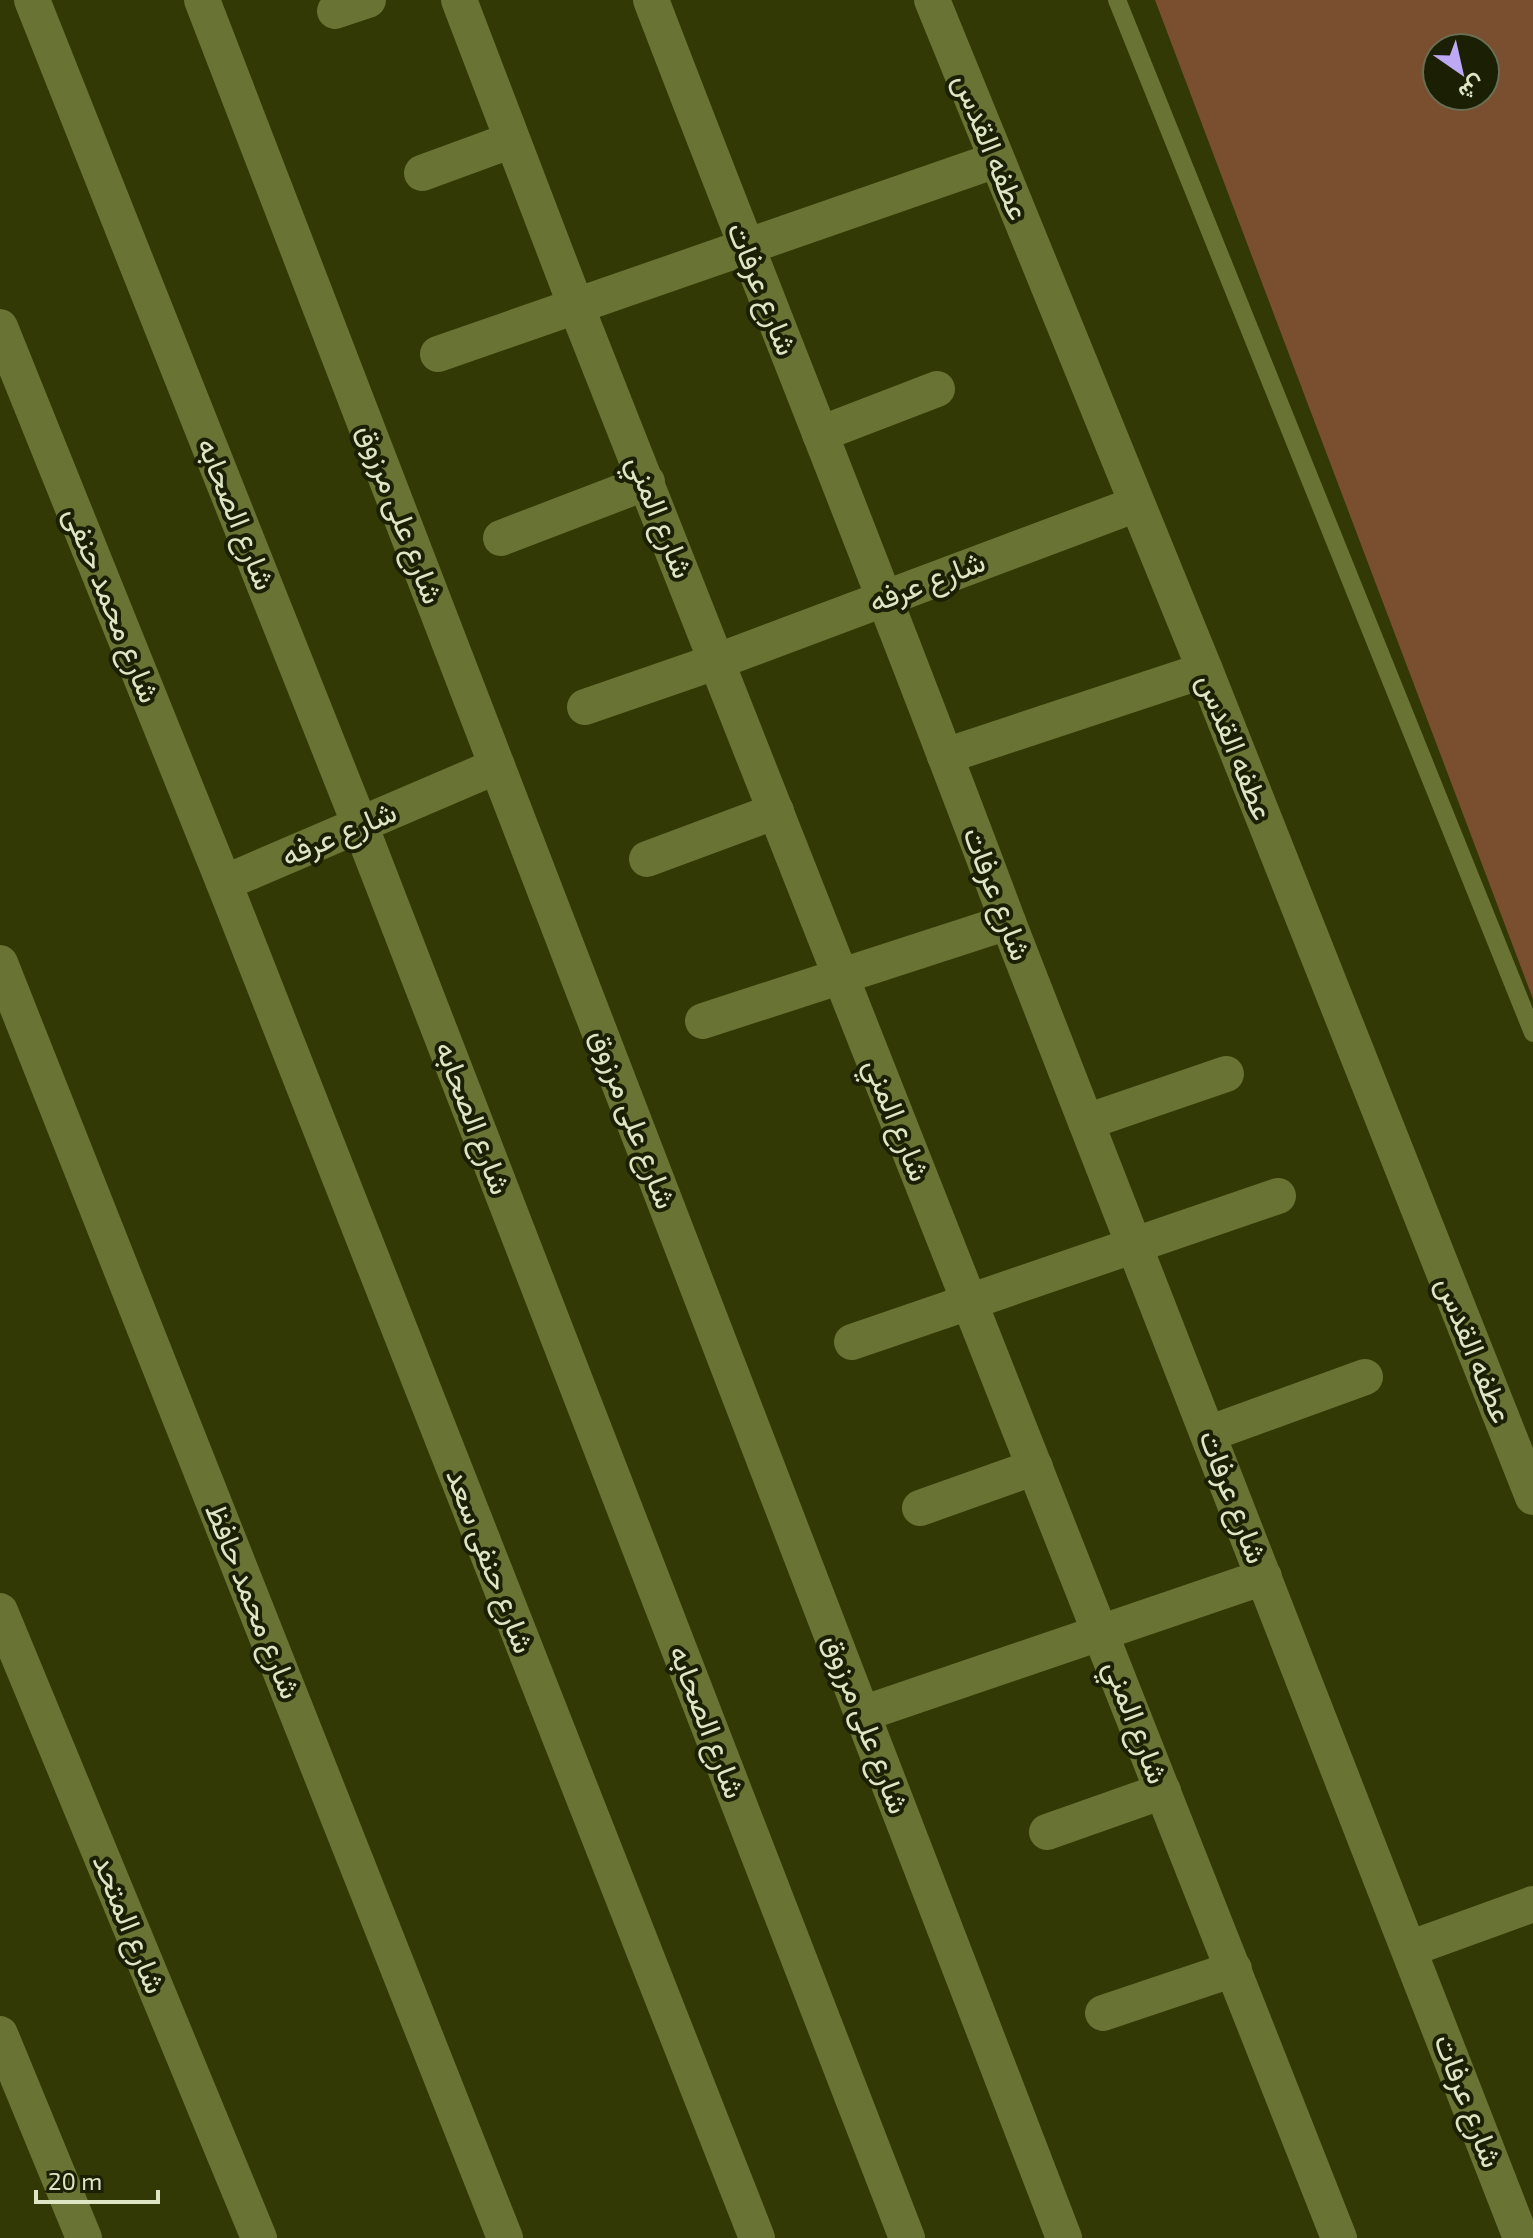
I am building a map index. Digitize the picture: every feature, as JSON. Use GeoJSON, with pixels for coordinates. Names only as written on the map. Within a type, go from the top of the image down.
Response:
{"type":"FeatureCollection","features":[{"type":"Feature","properties":{"kind":"street","name":"شارع الصحابه"},"geometry":{"type":"LineString","coordinates":[[32,0],[360,825],[907,2238]]}},
{"type":"Feature","properties":{"kind":"street","name":"شارع على مرزوق"},"geometry":{"type":"LineString","coordinates":[[202,0],[1064,2238]]}},
{"type":"Feature","properties":{"kind":"street","name":"شارع المني"},"geometry":{"type":"LineString","coordinates":[[459,0],[576,306],[1339,2238]]}},
{"type":"Feature","properties":{"kind":"street","name":"شارع عرفات"},"geometry":{"type":"LineString","coordinates":[[651,0],[1521,2238]]}},
{"type":"Feature","properties":{"kind":"street","name":"عطفه القدس"},"geometry":{"type":"LineString","coordinates":[[932,0],[1205,670],[1533,1497]]}},
{"type":"Feature","properties":{"kind":"street"},"geometry":{"type":"LineString","coordinates":[[422,173],[512,140]]}},
{"type":"Feature","properties":{"kind":"street"},"geometry":{"type":"LineString","coordinates":[[438,354],[996,160]]}},
{"type":"Feature","properties":{"kind":"street","name":"شارع محمد حنفى"},"geometry":{"type":"LineString","coordinates":[[0,327],[224,883]]}},
{"type":"Feature","properties":{"kind":"street"},"geometry":{"type":"LineString","coordinates":[[820,434],[937,389]]}},
{"type":"Feature","properties":{"kind":"street"},"geometry":{"type":"LineString","coordinates":[[501,538],[647,482]]}},
{"type":"Feature","properties":{"kind":"street","name":"شارع عرفه"},"geometry":{"type":"LineString","coordinates":[[585,707],[718,661],[1137,504]]}},
{"type":"Feature","properties":{"kind":"street"},"geometry":{"type":"LineString","coordinates":[[945,756],[1205,670]]}},
{"type":"Feature","properties":{"kind":"street","name":"شارع عرفه"},"geometry":{"type":"LineString","coordinates":[[224,883],[497,766]]}},
{"type":"Feature","properties":{"kind":"street"},"geometry":{"type":"LineString","coordinates":[[647,859],[776,811]]}},
{"type":"Feature","properties":{"kind":"street","name":"شارع حنفى سعد"},"geometry":{"type":"LineString","coordinates":[[224,883],[757,2238]]}},
{"type":"Feature","properties":{"kind":"street"},"geometry":{"type":"LineString","coordinates":[[703,1021],[1008,922]]}},
{"type":"Feature","properties":{"kind":"street","name":"شارع محمد حافظ"},"geometry":{"type":"LineString","coordinates":[[0,963],[505,2238]]}},
{"type":"Feature","properties":{"kind":"street"},"geometry":{"type":"LineString","coordinates":[[1086,1122],[1226,1074]]}},
{"type":"Feature","properties":{"kind":"street"},"geometry":{"type":"LineString","coordinates":[[852,1342],[1278,1196]]}},
{"type":"Feature","properties":{"kind":"street"},"geometry":{"type":"LineString","coordinates":[[1208,1434],[1365,1377]]}},
{"type":"Feature","properties":{"kind":"street"},"geometry":{"type":"LineString","coordinates":[[920,1508],[1035,1467]]}},
{"type":"Feature","properties":{"kind":"street"},"geometry":{"type":"LineString","coordinates":[[862,1714],[1264,1577]]}},
{"type":"Feature","properties":{"kind":"street","name":"شارع المتحد"},"geometry":{"type":"LineString","coordinates":[[0,1611],[259,2238]]}},
{"type":"Feature","properties":{"kind":"street"},"geometry":{"type":"LineString","coordinates":[[1047,1832],[1163,1791]]}},
{"type":"Feature","properties":{"kind":"street"},"geometry":{"type":"LineString","coordinates":[[1409,1949],[1533,1904]]}},
{"type":"Feature","properties":{"kind":"street"},"geometry":{"type":"LineString","coordinates":[[1103,2013],[1234,1969]]}},
{"type":"Feature","properties":{"kind":"street"},"geometry":{"type":"LineString","coordinates":[[0,2034],[84,2238]]}},
{"type":"Feature","properties":{"kind":"lane"},"geometry":{"type":"LineString","coordinates":[[1117,0],[1533,1033]]}},
{"type":"Feature","properties":{"kind":"shaded area"},"geometry":{"type":"Polygon","coordinates":[[[1155,0],[1533,0],[1533,999],[1155,0]]]}}]}
